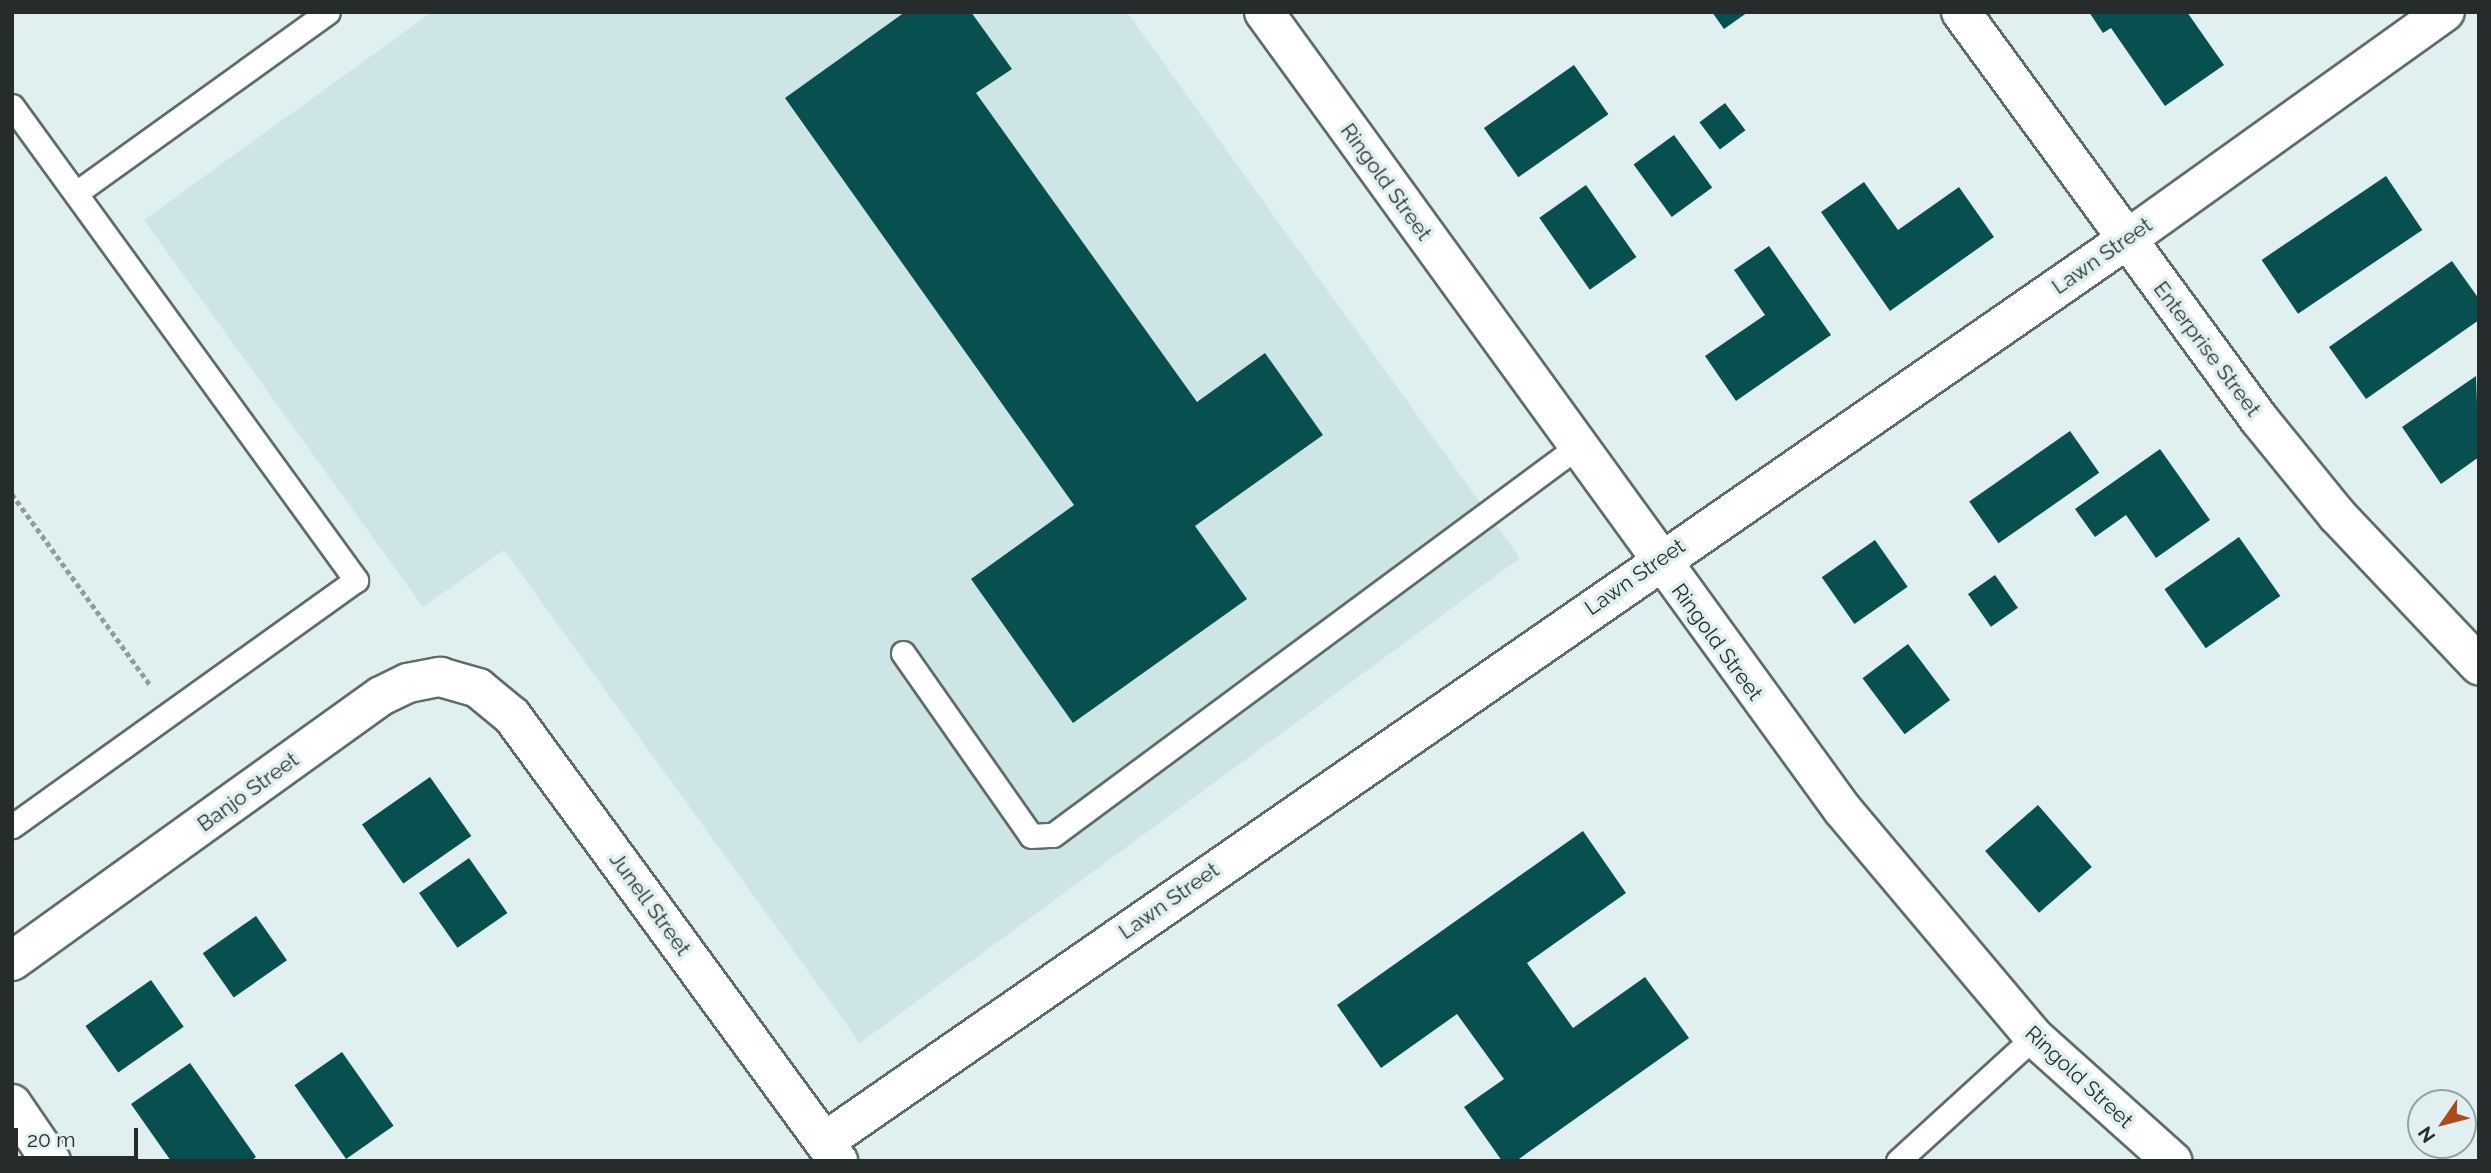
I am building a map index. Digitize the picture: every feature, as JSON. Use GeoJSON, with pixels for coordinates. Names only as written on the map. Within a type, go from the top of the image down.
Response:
{"type":"FeatureCollection","features":[{"type":"Feature","properties":{"kind":"street","name":"Ringold Street"},"geometry":{"type":"LineString","coordinates":[[1264,12],[1842,809],[2034,1037],[2172,1161]]}},
{"type":"Feature","properties":{"kind":"street","name":"Enterprise Street"},"geometry":{"type":"LineString","coordinates":[[1961,12],[2259,419],[2337,515],[2479,665]]}},
{"type":"Feature","properties":{"kind":"street","name":"Lawn Street"},"geometry":{"type":"LineString","coordinates":[[831,1151],[1659,560],[2126,240],[2445,12]]}},
{"type":"Feature","properties":{"kind":"street","name":"Junell Street"},"geometry":{"type":"LineString","coordinates":[[440,677],[478,688],[512,716],[831,1151]]}},
{"type":"Feature","properties":{"kind":"street","name":"Banjo Street"},"geometry":{"type":"LineString","coordinates":[[12,961],[381,696],[408,683],[440,677]]}},
{"type":"Feature","properties":{"kind":"street"},"geometry":{"type":"LineString","coordinates":[[12,1104],[51,1161]]}},
{"type":"Feature","properties":{"kind":"lane"},"geometry":{"type":"LineString","coordinates":[[76,193],[327,12]]}},
{"type":"Feature","properties":{"kind":"lane"},"geometry":{"type":"LineString","coordinates":[[12,106],[356,580],[12,826]]}},
{"type":"Feature","properties":{"kind":"lane"},"geometry":{"type":"LineString","coordinates":[[903,653],[1031,836],[1053,835],[1577,447]]}},
{"type":"Feature","properties":{"kind":"lane"},"geometry":{"type":"LineString","coordinates":[[1898,1161],[2034,1037]]}},
{"type":"Feature","properties":{"kind":"path"},"geometry":{"type":"LineString","coordinates":[[12,494],[171,713]]}},
{"type":"Feature","properties":{"kind":"shaded area"},"geometry":{"type":"Polygon","coordinates":[[[432,12],[1127,12],[1520,558],[860,1043],[504,550],[423,607],[144,220],[432,12]]]}},
{"type":"Feature","properties":{"kind":"building"},"geometry":{"type":"Polygon","coordinates":[[[905,12],[971,12],[1012,69],[976,93],[1197,402],[1265,353],[1323,435],[1195,526],[1247,599],[1073,723],[971,579],[1074,505],[785,98],[905,12]]]}},
{"type":"Feature","properties":{"kind":"building"},"geometry":{"type":"Polygon","coordinates":[[[1712,12],[1748,12],[1724,29],[1712,12]]]}},
{"type":"Feature","properties":{"kind":"building"},"geometry":{"type":"Polygon","coordinates":[[[2089,12],[2187,12],[2224,65],[2165,106],[2111,28],[2103,33],[2089,12]]]}},
{"type":"Feature","properties":{"kind":"building"},"geometry":{"type":"Polygon","coordinates":[[[1574,65],[1608,114],[1518,177],[1484,128],[1574,65]]]}},
{"type":"Feature","properties":{"kind":"building"},"geometry":{"type":"Polygon","coordinates":[[[1725,103],[1745,130],[1720,149],[1699,122],[1725,103]]]}},
{"type":"Feature","properties":{"kind":"building"},"geometry":{"type":"Polygon","coordinates":[[[1674,135],[1712,188],[1672,217],[1634,164],[1674,135]]]}},
{"type":"Feature","properties":{"kind":"building"},"geometry":{"type":"Polygon","coordinates":[[[2386,176],[2422,230],[2298,314],[2262,260],[2386,176]]]}},
{"type":"Feature","properties":{"kind":"building"},"geometry":{"type":"Polygon","coordinates":[[[1864,182],[1898,230],[1959,187],[1994,237],[1890,311],[1821,212],[1864,182]]]}},
{"type":"Feature","properties":{"kind":"building"},"geometry":{"type":"Polygon","coordinates":[[[1586,185],[1636,257],[1590,290],[1539,218],[1586,185]]]}},
{"type":"Feature","properties":{"kind":"building"},"geometry":{"type":"Polygon","coordinates":[[[1769,246],[1831,335],[1736,401],[1705,356],[1765,315],[1734,270],[1769,246]]]}},
{"type":"Feature","properties":{"kind":"building"},"geometry":{"type":"Polygon","coordinates":[[[2452,261],[2479,299],[2479,320],[2366,399],[2329,347],[2452,261]]]}},
{"type":"Feature","properties":{"kind":"building"},"geometry":{"type":"Polygon","coordinates":[[[2476,376],[2479,457],[2441,484],[2402,427],[2476,376]]]}},
{"type":"Feature","properties":{"kind":"building"},"geometry":{"type":"Polygon","coordinates":[[[2070,431],[2099,473],[1998,543],[1969,502],[2070,431]]]}},
{"type":"Feature","properties":{"kind":"building"},"geometry":{"type":"Polygon","coordinates":[[[2160,449],[2210,520],[2156,558],[2126,515],[2095,537],[2075,509],[2160,449]]]}},
{"type":"Feature","properties":{"kind":"building"},"geometry":{"type":"Polygon","coordinates":[[[2239,537],[2280,596],[2206,648],[2164,589],[2239,537]]]}},
{"type":"Feature","properties":{"kind":"building"},"geometry":{"type":"Polygon","coordinates":[[[1875,540],[1908,587],[1854,624],[1822,577],[1875,540]]]}},
{"type":"Feature","properties":{"kind":"building"},"geometry":{"type":"Polygon","coordinates":[[[1995,575],[2018,608],[1991,627],[1968,594],[1995,575]]]}},
{"type":"Feature","properties":{"kind":"building"},"geometry":{"type":"Polygon","coordinates":[[[1908,644],[1950,700],[1905,734],[1862,678],[1908,644]]]}},
{"type":"Feature","properties":{"kind":"building"},"geometry":{"type":"Polygon","coordinates":[[[430,777],[471,836],[403,884],[362,825],[430,777]]]}},
{"type":"Feature","properties":{"kind":"building"},"geometry":{"type":"Polygon","coordinates":[[[2038,805],[2092,867],[2039,913],[1985,851],[2038,805]]]}},
{"type":"Feature","properties":{"kind":"building"},"geometry":{"type":"Polygon","coordinates":[[[1583,831],[1626,893],[1527,963],[1573,1028],[1645,977],[1689,1038],[1516,1161],[1502,1161],[1464,1107],[1504,1079],[1457,1014],[1381,1068],[1337,1005],[1583,831]]]}},
{"type":"Feature","properties":{"kind":"building"},"geometry":{"type":"Polygon","coordinates":[[[469,858],[507,913],[457,948],[419,893],[469,858]]]}},
{"type":"Feature","properties":{"kind":"building"},"geometry":{"type":"Polygon","coordinates":[[[256,916],[287,960],[234,998],[203,953],[256,916]]]}},
{"type":"Feature","properties":{"kind":"building"},"geometry":{"type":"Polygon","coordinates":[[[151,980],[184,1027],[118,1073],[85,1026],[151,980]]]}},
{"type":"Feature","properties":{"kind":"building"},"geometry":{"type":"Polygon","coordinates":[[[342,1052],[394,1126],[346,1159],[294,1085],[342,1052]]]}},
{"type":"Feature","properties":{"kind":"building"},"geometry":{"type":"Polygon","coordinates":[[[190,1063],[256,1157],[251,1161],[171,1161],[131,1104],[190,1063]]]}}]}
